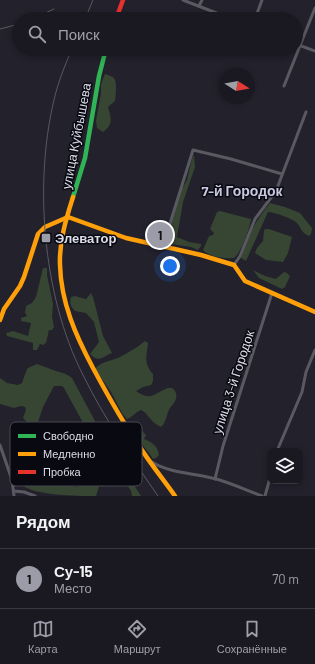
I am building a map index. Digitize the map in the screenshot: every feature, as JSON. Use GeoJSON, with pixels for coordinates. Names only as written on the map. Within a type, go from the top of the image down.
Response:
{"type":"FeatureCollection","features":[{"type":"Feature","properties":{"kind":"street"},"geometry":{"type":"LineString","coordinates":[[118,12],[122,0]]}},
{"type":"Feature","properties":{"kind":"street"},"geometry":{"type":"LineString","coordinates":[[183,0],[214,12]]}},
{"type":"Feature","properties":{"kind":"street"},"geometry":{"type":"LineString","coordinates":[[199,6],[202,0]]}},
{"type":"Feature","properties":{"kind":"street"},"geometry":{"type":"LineString","coordinates":[[258,12],[262,0]]}},
{"type":"Feature","properties":{"kind":"street"},"geometry":{"type":"LineString","coordinates":[[303,38],[315,8]]}},
{"type":"Feature","properties":{"kind":"street"},"geometry":{"type":"LineString","coordinates":[[303,46],[315,51]]}},
{"type":"Feature","properties":{"kind":"street","name":"улица Куйбышева"},"geometry":{"type":"LineString","coordinates":[[104,56],[96,90],[84,159],[63,234],[60,265],[65,305],[81,346],[112,404],[124,422]]}},
{"type":"Feature","properties":{"kind":"street"},"geometry":{"type":"LineString","coordinates":[[284,86],[296,56]]}},
{"type":"Feature","properties":{"kind":"street"},"geometry":{"type":"LineString","coordinates":[[234,265],[240,256],[255,219],[276,191],[306,112]]}},
{"type":"Feature","properties":{"kind":"street"},"geometry":{"type":"LineString","coordinates":[[159,245],[167,233],[192,150],[232,159],[282,174]]}},
{"type":"Feature","properties":{"kind":"street"},"geometry":{"type":"LineString","coordinates":[[0,320],[4,309],[20,286],[24,277],[38,234],[45,227],[68,216],[114,234],[201,255],[234,265],[245,281],[315,312]]}},
{"type":"Feature","properties":{"kind":"street","name":"улица 3-й Городок"},"geometry":{"type":"LineString","coordinates":[[214,479],[272,293]]}},
{"type":"Feature","properties":{"kind":"street"},"geometry":{"type":"LineString","coordinates":[[278,448],[302,392],[306,372],[315,350]]}},
{"type":"Feature","properties":{"kind":"street"},"geometry":{"type":"LineString","coordinates":[[0,445],[10,474]]}},
{"type":"Feature","properties":{"kind":"street","name":"улица Куйбышева"},"geometry":{"type":"LineString","coordinates":[[142,450],[175,496]]}},
{"type":"Feature","properties":{"kind":"street"},"geometry":{"type":"LineString","coordinates":[[155,466],[214,479],[264,496],[268,484]]}},
{"type":"Feature","properties":{"kind":"street"},"geometry":{"type":"LineString","coordinates":[[13,486],[14,496]]}},
{"type":"Feature","properties":{"kind":"street"},"geometry":{"type":"LineString","coordinates":[[14,492],[24,492],[36,496]]}},
{"type":"Feature","properties":{"kind":"green space"},"geometry":{"type":"Polygon","coordinates":[[[105,74],[114,78],[116,82],[116,92],[115,101],[108,107],[111,121],[109,126],[103,132],[97,128],[96,121],[101,93],[101,84],[105,74]]]}},
{"type":"Feature","properties":{"kind":"green space"},"geometry":{"type":"Polygon","coordinates":[[[194,155],[195,167],[183,202],[177,237],[189,242],[201,244],[198,250],[191,247],[171,244],[169,235],[169,230],[182,189],[187,180],[194,155]]]}},
{"type":"Feature","properties":{"kind":"green space"},"geometry":{"type":"Polygon","coordinates":[[[270,203],[300,213],[312,228],[311,234],[309,236],[305,234],[296,222],[279,214],[268,212],[246,261],[241,258],[246,243],[256,222],[270,203]]]}},
{"type":"Feature","properties":{"kind":"green space"},"geometry":{"type":"Polygon","coordinates":[[[220,211],[251,219],[245,240],[234,258],[213,256],[203,250],[209,236],[213,235],[214,233],[210,229],[217,212],[220,211]]]}},
{"type":"Feature","properties":{"kind":"green space"},"geometry":{"type":"Polygon","coordinates":[[[265,229],[292,237],[288,253],[283,262],[266,260],[255,253],[263,241],[265,229]]]}},
{"type":"Feature","properties":{"kind":"green space"},"geometry":{"type":"Polygon","coordinates":[[[43,268],[47,268],[53,304],[52,317],[54,327],[52,330],[49,330],[46,343],[43,345],[40,344],[37,350],[33,350],[33,343],[7,336],[6,333],[13,331],[28,336],[31,323],[21,321],[21,318],[27,316],[25,313],[26,306],[32,303],[36,297],[43,268]]]}},
{"type":"Feature","properties":{"kind":"green space"},"geometry":{"type":"Polygon","coordinates":[[[253,270],[265,276],[276,279],[284,272],[290,276],[285,287],[282,289],[259,278],[253,270]]]}},
{"type":"Feature","properties":{"kind":"green space"},"geometry":{"type":"Polygon","coordinates":[[[91,293],[103,336],[112,353],[98,359],[90,354],[99,342],[94,322],[86,313],[75,311],[70,303],[71,297],[75,296],[86,299],[91,293]]]}},
{"type":"Feature","properties":{"kind":"green space"},"geometry":{"type":"Polygon","coordinates":[[[145,341],[148,343],[147,363],[153,374],[153,381],[151,385],[136,391],[145,396],[151,396],[170,388],[175,391],[176,394],[176,400],[169,410],[161,427],[141,410],[127,419],[95,369],[102,363],[118,358],[145,341]]]}},
{"type":"Feature","properties":{"kind":"green space"},"geometry":{"type":"Polygon","coordinates":[[[37,364],[72,378],[96,422],[83,422],[62,386],[54,386],[43,407],[38,422],[27,422],[23,418],[26,410],[25,407],[21,406],[14,408],[0,404],[0,378],[7,383],[18,385],[22,383],[27,369],[37,364]]]}},
{"type":"Feature","properties":{"kind":"green space"},"geometry":{"type":"Polygon","coordinates":[[[142,431],[146,435],[144,439],[156,447],[159,455],[153,459],[142,444],[142,431]]]}},
{"type":"Feature","properties":{"kind":"green space"},"geometry":{"type":"Polygon","coordinates":[[[23,486],[71,486],[99,486],[96,496],[53,494],[31,490],[23,486]]]}},
{"type":"Feature","properties":{"kind":"green space"},"geometry":{"type":"Polygon","coordinates":[[[128,486],[135,486],[141,496],[132,496],[128,486]]]}},
{"type":"Feature","properties":{"kind":"railway"},"geometry":{"type":"LineString","coordinates":[[88,12],[93,0]]}},
{"type":"Feature","properties":{"kind":"railway"},"geometry":{"type":"LineString","coordinates":[[47,12],[54,9]]}},
{"type":"Feature","properties":{"kind":"railway"},"geometry":{"type":"LineString","coordinates":[[0,29],[12,26]]}},
{"type":"Feature","properties":{"kind":"railway"},"geometry":{"type":"LineString","coordinates":[[69,56],[56,92],[49,126],[45,161],[44,198],[50,273],[58,309],[69,343],[91,391],[109,422]]}},
{"type":"Feature","properties":{"kind":"railway"},"geometry":{"type":"LineString","coordinates":[[142,473],[158,496]]}},
{"type":"Feature","properties":{"kind":"traffic: fast"},"geometry":{"type":"LineString","coordinates":[[73,197],[85,158],[99,76],[104,56]]}},
{"type":"Feature","properties":{"kind":"traffic: slow"},"geometry":{"type":"LineString","coordinates":[[73,197],[64,231],[60,256],[63,293],[75,331],[87,356],[124,422]]}},
{"type":"Feature","properties":{"kind":"traffic: slow"},"geometry":{"type":"LineString","coordinates":[[68,217],[126,238],[201,255],[234,265],[245,281],[315,312]]}},
{"type":"Feature","properties":{"kind":"traffic: slow"},"geometry":{"type":"LineString","coordinates":[[0,320],[4,309],[20,286],[24,277],[38,234],[45,227],[68,217]]}},
{"type":"Feature","properties":{"kind":"traffic: slow"},"geometry":{"type":"LineString","coordinates":[[142,450],[175,496]]}},
{"type":"Feature","properties":{"kind":"traffic: jam"},"geometry":{"type":"LineString","coordinates":[[119,12],[123,0]]}},
{"type":"Feature","properties":{"kind":"place","name":"Су-15"},"geometry":{"type":"Point","coordinates":[160,235]}},
{"type":"Feature","properties":{"kind":"place","name":"Элеватор"},"geometry":{"type":"Point","coordinates":[46,238]}},
{"type":"Feature","properties":{"kind":"district","name":"7-й Городок"},"geometry":{"type":"Point","coordinates":[242,190]}}]}
